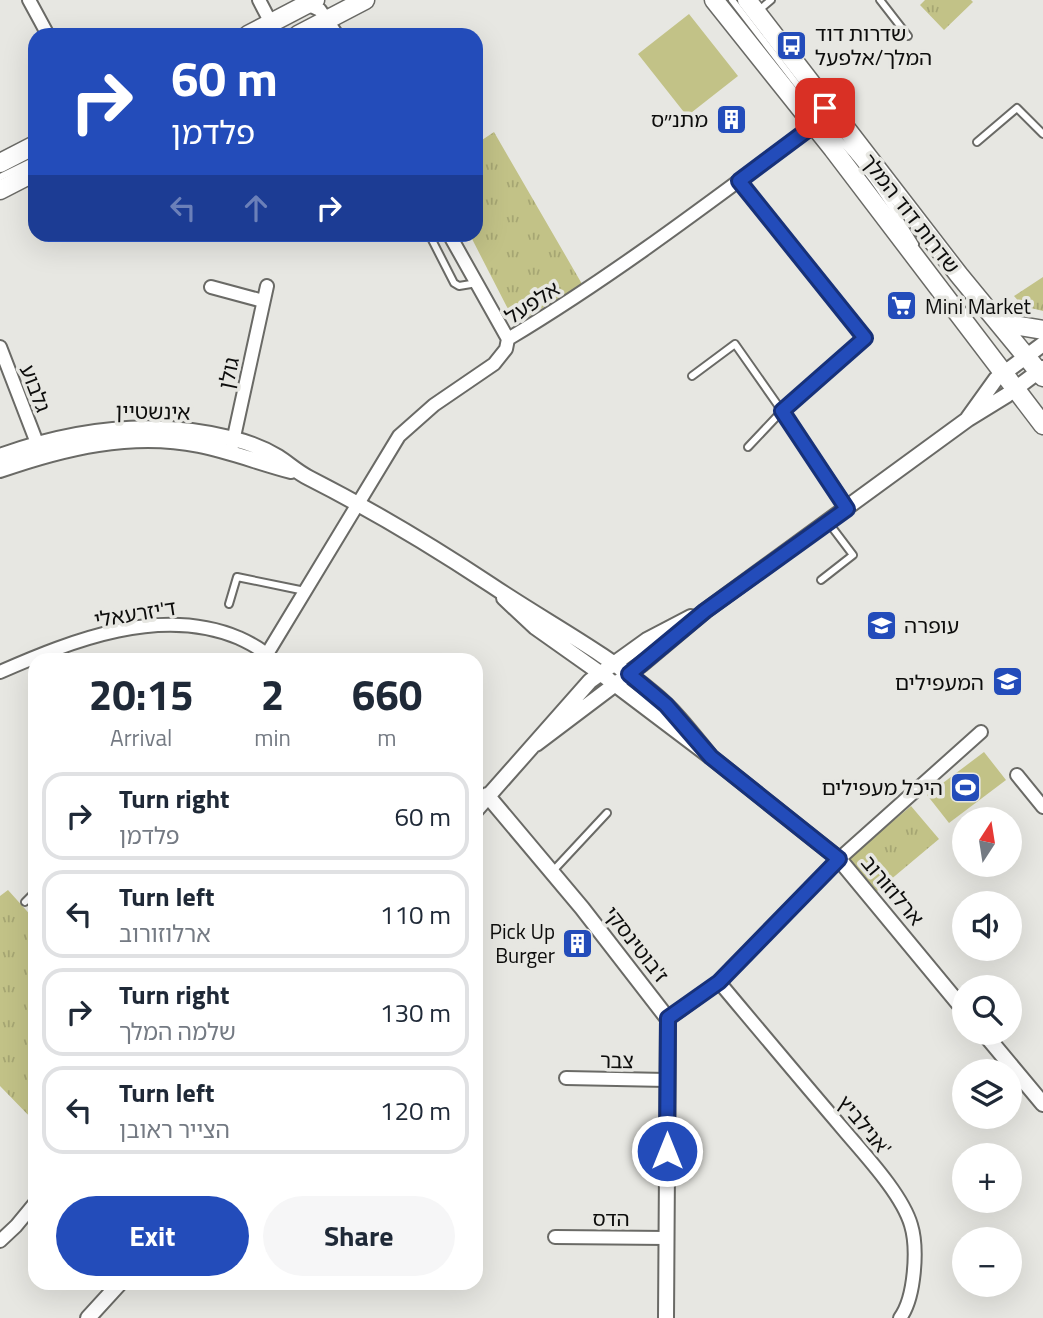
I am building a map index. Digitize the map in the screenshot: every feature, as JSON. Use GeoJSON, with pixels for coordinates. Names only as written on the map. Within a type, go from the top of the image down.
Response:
{"type":"FeatureCollection","features":[{"type":"Feature","properties":{"kind":"main road"},"geometry":{"type":"LineString","coordinates":[[332,27],[365,0]]}},
{"type":"Feature","properties":{"kind":"main road","name":"שדרות דוד המלך"},"geometry":{"type":"LineString","coordinates":[[714,0],[942,290],[1043,425]]}},
{"type":"Feature","properties":{"kind":"main road"},"geometry":{"type":"LineString","coordinates":[[261,28],[311,2]]}},
{"type":"Feature","properties":{"kind":"main road","name":"שדרות דוד המלך"},"geometry":{"type":"LineString","coordinates":[[751,6],[959,275],[1042,372]]}},
{"type":"Feature","properties":{"kind":"main road"},"geometry":{"type":"LineString","coordinates":[[0,163],[28,149]]}},
{"type":"Feature","properties":{"kind":"main road"},"geometry":{"type":"LineString","coordinates":[[0,190],[28,176]]}},
{"type":"Feature","properties":{"kind":"main road"},"geometry":{"type":"LineString","coordinates":[[994,317],[1014,325],[1043,330]]}},
{"type":"Feature","properties":{"kind":"street"},"geometry":{"type":"LineString","coordinates":[[29,0],[44,28]]}},
{"type":"Feature","properties":{"kind":"street"},"geometry":{"type":"LineString","coordinates":[[259,0],[271,23]]}},
{"type":"Feature","properties":{"kind":"street"},"geometry":{"type":"LineString","coordinates":[[311,2],[332,27]]}},
{"type":"Feature","properties":{"kind":"street","name":"אלפעל"},"geometry":{"type":"LineString","coordinates":[[270,653],[386,453],[399,436],[434,405],[494,364],[506,349],[508,339],[547,316],[681,225],[814,125],[822,116],[827,103]]}},
{"type":"Feature","properties":{"kind":"street"},"geometry":{"type":"LineString","coordinates":[[739,181],[865,338],[782,411],[847,509]]}},
{"type":"Feature","properties":{"kind":"street"},"geometry":{"type":"LineString","coordinates":[[454,242],[508,339]]}},
{"type":"Feature","properties":{"kind":"street","name":"גולן"},"geometry":{"type":"LineString","coordinates":[[232,446],[267,286]]}},
{"type":"Feature","properties":{"kind":"street"},"geometry":{"type":"LineString","coordinates":[[211,287],[263,301]]}},
{"type":"Feature","properties":{"kind":"street"},"geometry":{"type":"LineString","coordinates":[[968,419],[987,390],[1004,373],[1043,344]]}},
{"type":"Feature","properties":{"kind":"street","name":"גלבוע"},"geometry":{"type":"LineString","coordinates":[[0,347],[37,443]]}},
{"type":"Feature","properties":{"kind":"street"},"geometry":{"type":"LineString","coordinates":[[536,744],[629,674],[705,611],[968,419],[1042,372]]}},
{"type":"Feature","properties":{"kind":"street","name":"אינשטיין"},"geometry":{"type":"LineString","coordinates":[[0,456],[37,443],[129,428],[176,429],[232,446]]}},
{"type":"Feature","properties":{"kind":"street","name":"אינשטיין"},"geometry":{"type":"LineString","coordinates":[[0,470],[42,455],[107,443],[149,440],[258,447],[279,457],[299,474],[358,503],[453,559],[492,586],[565,629],[629,674]]}},
{"type":"Feature","properties":{"kind":"street","name":"אינשטיין"},"geometry":{"type":"LineString","coordinates":[[492,586],[535,627],[600,673]]}},
{"type":"Feature","properties":{"kind":"street"},"geometry":{"type":"LineString","coordinates":[[483,800],[576,696],[600,673],[647,640],[705,611]]}},
{"type":"Feature","properties":{"kind":"street","name":"ד'יזרעאלי"},"geometry":{"type":"LineString","coordinates":[[49,653],[78,642],[162,624],[190,624],[220,630],[249,643],[261,653]]}},
{"type":"Feature","properties":{"kind":"street","name":"ד'יזרעאלי"},"geometry":{"type":"LineString","coordinates":[[0,672],[28,661]]}},
{"type":"Feature","properties":{"kind":"street","name":"ארלוזורוב"},"geometry":{"type":"LineString","coordinates":[[600,673],[839,859],[952,996]]}},
{"type":"Feature","properties":{"kind":"street","name":"ארלוזורוב"},"geometry":{"type":"LineString","coordinates":[[629,674],[666,705],[711,757]]}},
{"type":"Feature","properties":{"kind":"street"},"geometry":{"type":"LineString","coordinates":[[666,1318],[668,1018],[719,982],[839,859],[981,732]]}},
{"type":"Feature","properties":{"kind":"street"},"geometry":{"type":"LineString","coordinates":[[1017,775],[1043,807]]}},
{"type":"Feature","properties":{"kind":"street","name":"ז'בוטינסקי"},"geometry":{"type":"LineString","coordinates":[[487,795],[668,1018]]}},
{"type":"Feature","properties":{"kind":"street","name":"אנילביץ'"},"geometry":{"type":"LineString","coordinates":[[719,982],[889,1184],[911,1223],[916,1253],[907,1302],[900,1318]]}},
{"type":"Feature","properties":{"kind":"street"},"geometry":{"type":"LineString","coordinates":[[994,1045],[1043,1104]]}},
{"type":"Feature","properties":{"kind":"street","name":"צבר"},"geometry":{"type":"LineString","coordinates":[[566,1078],[667,1080]]}},
{"type":"Feature","properties":{"kind":"street"},"geometry":{"type":"LineString","coordinates":[[0,1241],[28,1211]]}},
{"type":"Feature","properties":{"kind":"street","name":"הדס"},"geometry":{"type":"LineString","coordinates":[[555,1237],[667,1238]]}},
{"type":"Feature","properties":{"kind":"street"},"geometry":{"type":"LineString","coordinates":[[88,1318],[114,1290]]}},
{"type":"Feature","properties":{"kind":"lane"},"geometry":{"type":"LineString","coordinates":[[732,0],[802,91],[827,103]]}},
{"type":"Feature","properties":{"kind":"lane"},"geometry":{"type":"LineString","coordinates":[[751,6],[771,0]]}},
{"type":"Feature","properties":{"kind":"lane"},"geometry":{"type":"LineString","coordinates":[[880,0],[908,36]]}},
{"type":"Feature","properties":{"kind":"lane"},"geometry":{"type":"LineString","coordinates":[[977,142],[1017,108],[1043,134]]}},
{"type":"Feature","properties":{"kind":"lane"},"geometry":{"type":"LineString","coordinates":[[0,177],[28,163]]}},
{"type":"Feature","properties":{"kind":"lane"},"geometry":{"type":"LineString","coordinates":[[433,242],[454,283],[459,286],[477,283]]}},
{"type":"Feature","properties":{"kind":"lane"},"geometry":{"type":"LineString","coordinates":[[692,376],[735,344],[782,411],[748,447]]}},
{"type":"Feature","properties":{"kind":"lane"},"geometry":{"type":"LineString","coordinates":[[821,580],[853,555],[828,522]]}},
{"type":"Feature","properties":{"kind":"lane"},"geometry":{"type":"LineString","coordinates":[[229,604],[237,577],[305,591]]}},
{"type":"Feature","properties":{"kind":"lane"},"geometry":{"type":"LineString","coordinates":[[552,872],[607,813]]}},
{"type":"Feature","properties":{"kind":"lane"},"geometry":{"type":"LineString","coordinates":[[24,902],[28,898]]}},
{"type":"Feature","properties":{"kind":"green space"},"geometry":{"type":"Polygon","coordinates":[[[925,0],[973,2],[944,30],[920,5],[925,0]]]}},
{"type":"Feature","properties":{"kind":"green space"},"geometry":{"type":"Polygon","coordinates":[[[689,14],[738,76],[687,116],[638,54],[689,14]]]}},
{"type":"Feature","properties":{"kind":"green space"},"geometry":{"type":"Polygon","coordinates":[[[494,132],[582,284],[526,318],[515,318],[509,311],[474,242],[483,242],[483,139],[494,132]]]}},
{"type":"Feature","properties":{"kind":"green space"},"geometry":{"type":"Polygon","coordinates":[[[1043,277],[1043,311],[1023,306],[1014,296],[1043,277]]]}},
{"type":"Feature","properties":{"kind":"green space","name":"היכל מעפילים"},"geometry":{"type":"Polygon","coordinates":[[[984,752],[1006,780],[970,807],[952,807],[952,821],[949,823],[927,795],[984,752]]]}},
{"type":"Feature","properties":{"kind":"green space"},"geometry":{"type":"Polygon","coordinates":[[[911,806],[939,839],[877,891],[849,858],[911,806]]]}},
{"type":"Feature","properties":{"kind":"green space"},"geometry":{"type":"Polygon","coordinates":[[[8,890],[28,912],[28,1115],[0,1086],[0,896],[8,890]]]}},
{"type":"Feature","properties":{"kind":"place","name":"שדרות דוד המלך/אלפעל"},"geometry":{"type":"Point","coordinates":[792,45]}},
{"type":"Feature","properties":{"kind":"place","name":"מתנ״ס"},"geometry":{"type":"Point","coordinates":[731,119]}},
{"type":"Feature","properties":{"kind":"place","name":"Mini Market"},"geometry":{"type":"Point","coordinates":[902,306]}},
{"type":"Feature","properties":{"kind":"place","name":"עופרה"},"geometry":{"type":"Point","coordinates":[881,625]}},
{"type":"Feature","properties":{"kind":"place","name":"המעפילים"},"geometry":{"type":"Point","coordinates":[1007,682]}},
{"type":"Feature","properties":{"kind":"place","name":"היכל מעפילים"},"geometry":{"type":"Point","coordinates":[966,787]}},
{"type":"Feature","properties":{"kind":"place","name":"Pick Up Burger"},"geometry":{"type":"Point","coordinates":[578,943]}},
{"type":"Feature","properties":{"kind":"route"},"geometry":{"type":"LineString","coordinates":[[667,1151],[668,1018],[719,982],[839,859],[711,757],[677,716],[629,674],[705,611],[847,509],[782,411],[865,338],[739,181],[814,125],[825,108]]}}]}
